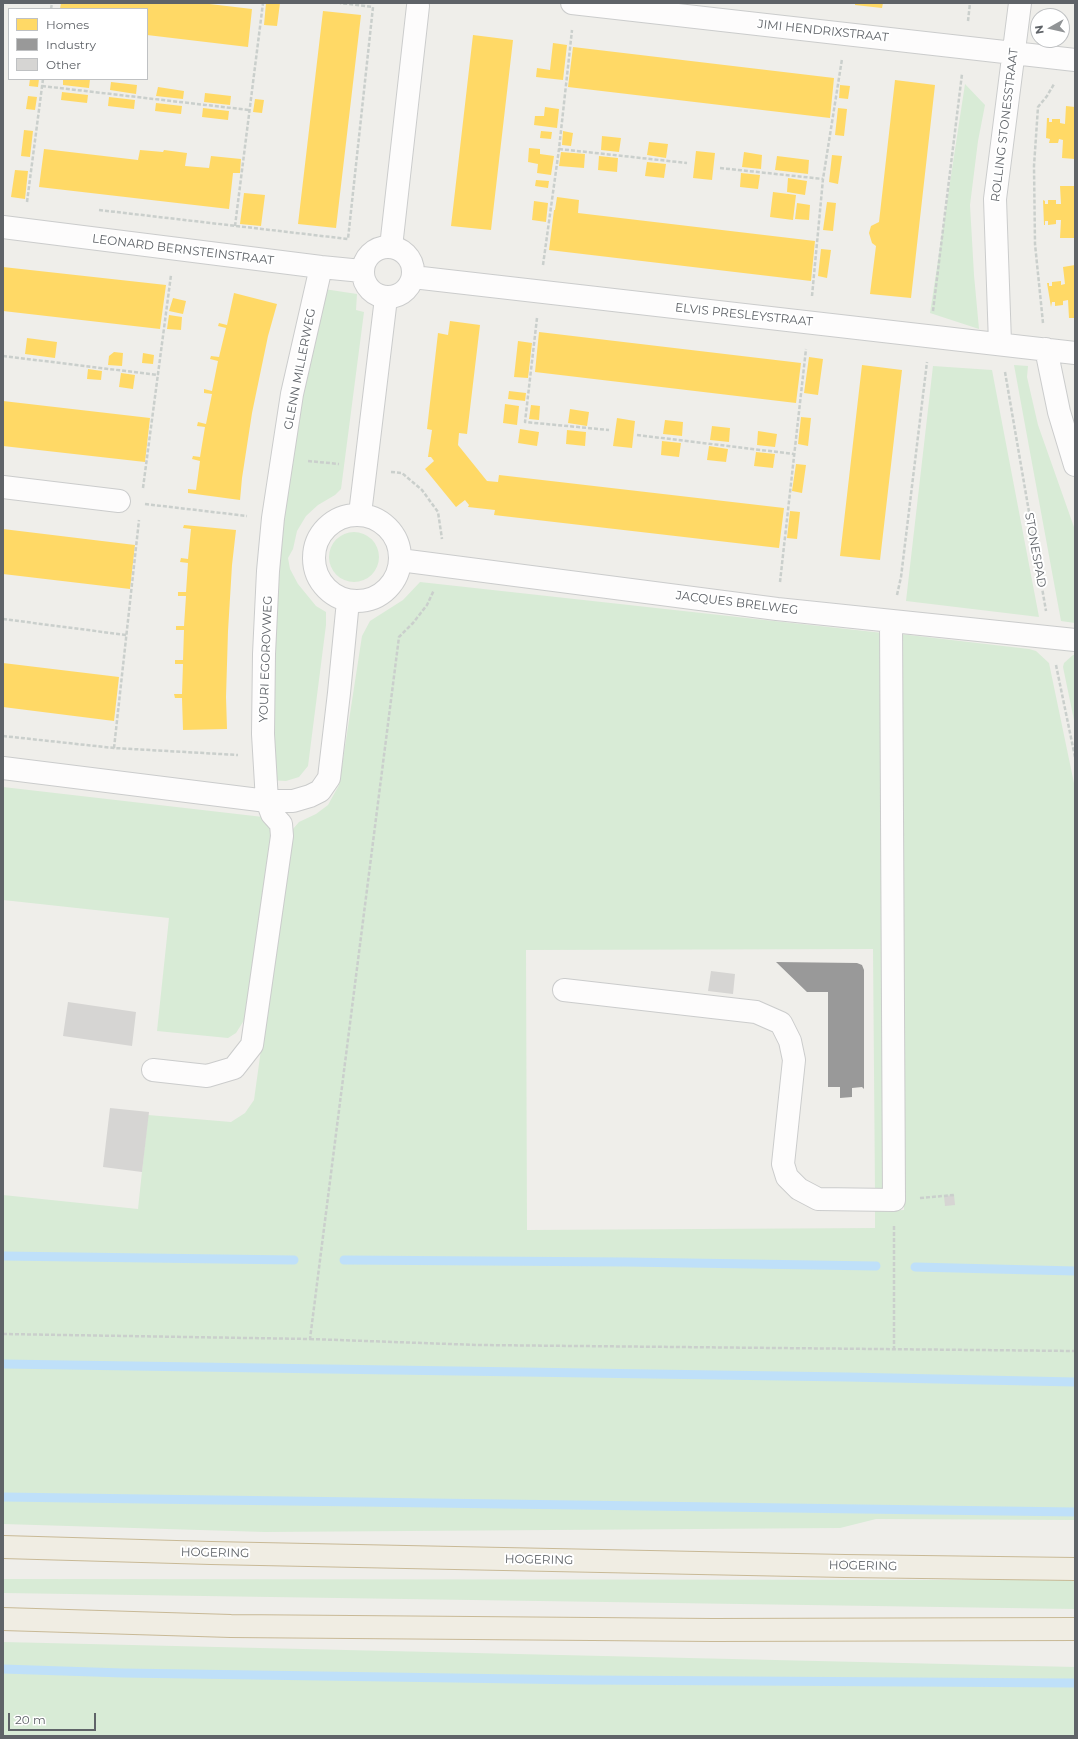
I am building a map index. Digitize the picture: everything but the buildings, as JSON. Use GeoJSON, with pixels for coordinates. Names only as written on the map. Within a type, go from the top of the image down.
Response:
{"type":"FeatureCollection","features":[{"type":"Feature","properties":{"kind":"highway","name":"HOGERING"},"geometry":{"type":"LineString","coordinates":[[3,1547],[259,1554],[845,1566],[1075,1569]]}},
{"type":"Feature","properties":{"kind":"highway"},"geometry":{"type":"LineString","coordinates":[[3,1619],[271,1626],[705,1630],[1075,1629]]}},
{"type":"Feature","properties":{"kind":"street","name":"JIMI HENDRIXSTRAAT"},"geometry":{"type":"LineString","coordinates":[[573,3],[1069,59]]}},
{"type":"Feature","properties":{"kind":"street","name":"ROLLING STONESSTRAAT"},"geometry":{"type":"LineString","coordinates":[[1000,344],[995,199],[1020,3]]}},
{"type":"Feature","properties":{"kind":"street"},"geometry":{"type":"LineString","coordinates":[[391,247],[420,4]]}},
{"type":"Feature","properties":{"kind":"street","name":"LEONARD BERNSTEINSTRAAT"},"geometry":{"type":"LineString","coordinates":[[3,227],[362,271]]}},
{"type":"Feature","properties":{"kind":"street"},"geometry":{"type":"LineString","coordinates":[[391,247],[397,248],[406,255],[412,265],[413,277],[410,285],[403,292],[396,297],[386,298],[381,297],[371,291],[364,282],[362,271],[365,261],[371,253],[381,248],[391,247]]}},
{"type":"Feature","properties":{"kind":"street","name":"GLENN MILLERWEG"},"geometry":{"type":"LineString","coordinates":[[274,518],[292,394],[321,267]]}},
{"type":"Feature","properties":{"kind":"street","name":"ELVIS PRESLEYSTRAAT"},"geometry":{"type":"LineString","coordinates":[[413,277],[1075,353]]}},
{"type":"Feature","properties":{"kind":"street"},"geometry":{"type":"LineString","coordinates":[[360,514],[386,298]]}},
{"type":"Feature","properties":{"kind":"street"},"geometry":{"type":"LineString","coordinates":[[1046,349],[1059,412],[1075,465]]}},
{"type":"Feature","properties":{"kind":"street"},"geometry":{"type":"LineString","coordinates":[[3,487],[119,501]]}},
{"type":"Feature","properties":{"kind":"street"},"geometry":{"type":"LineString","coordinates":[[360,514],[373,517],[385,524],[394,535],[399,547],[400,560],[397,575],[389,587],[377,597],[363,601],[348,601],[333,595],[321,583],[314,568],[313,552],[318,536],[329,524],[344,516],[360,514]]}},
{"type":"Feature","properties":{"kind":"street","name":"YOURI EGOROVWEG"},"geometry":{"type":"LineString","coordinates":[[267,801],[263,734],[264,654],[268,570],[274,518]]}},
{"type":"Feature","properties":{"kind":"street","name":"JACQUES BRELWEG"},"geometry":{"type":"LineString","coordinates":[[400,560],[777,609],[1075,640]]}},
{"type":"Feature","properties":{"kind":"street"},"geometry":{"type":"LineString","coordinates":[[3,768],[267,801],[293,801],[310,796],[320,791],[329,778],[348,601]]}},
{"type":"Feature","properties":{"kind":"street"},"geometry":{"type":"LineString","coordinates":[[564,990],[756,1012],[781,1023],[790,1041],[794,1060],[783,1164],[787,1177],[799,1189],[818,1199],[894,1200],[891,620]]}},
{"type":"Feature","properties":{"kind":"street"},"geometry":{"type":"LineString","coordinates":[[153,1070],[207,1076],[234,1068],[252,1045],[282,836],[281,824],[272,814],[267,801]]}},
{"type":"Feature","properties":{"kind":"path"},"geometry":{"type":"LineString","coordinates":[[235,226],[263,3]]}},
{"type":"Feature","properties":{"kind":"path"},"geometry":{"type":"LineString","coordinates":[[96,210],[348,239],[373,7],[340,3]]}},
{"type":"Feature","properties":{"kind":"path"},"geometry":{"type":"LineString","coordinates":[[573,3],[559,149],[525,422],[609,430]]}},
{"type":"Feature","properties":{"kind":"path"},"geometry":{"type":"LineString","coordinates":[[968,23],[970,3]]}},
{"type":"Feature","properties":{"kind":"path"},"geometry":{"type":"LineString","coordinates":[[1046,349],[1035,244],[1034,166],[1038,107],[1047,96],[1069,59]]}},
{"type":"Feature","properties":{"kind":"path"},"geometry":{"type":"LineString","coordinates":[[34,203],[26,202],[43,80]]}},
{"type":"Feature","properties":{"kind":"path"},"geometry":{"type":"LineString","coordinates":[[42,86],[249,110]]}},
{"type":"Feature","properties":{"kind":"path"},"geometry":{"type":"LineString","coordinates":[[559,149],[687,163]]}},
{"type":"Feature","properties":{"kind":"path"},"geometry":{"type":"LineString","coordinates":[[720,168],[823,179]]}},
{"type":"Feature","properties":{"kind":"path"},"geometry":{"type":"LineString","coordinates":[[142,491],[171,269]]}},
{"type":"Feature","properties":{"kind":"path","name":"STONESPAD"},"geometry":{"type":"LineString","coordinates":[[1000,344],[1050,637],[1075,757]]}},
{"type":"Feature","properties":{"kind":"path"},"geometry":{"type":"LineString","coordinates":[[3,356],[158,375]]}},
{"type":"Feature","properties":{"kind":"path"},"geometry":{"type":"LineString","coordinates":[[637,435],[794,454]]}},
{"type":"Feature","properties":{"kind":"path"},"geometry":{"type":"LineString","coordinates":[[141,503],[274,518]]}},
{"type":"Feature","properties":{"kind":"path"},"geometry":{"type":"LineString","coordinates":[[114,748],[139,520]]}},
{"type":"Feature","properties":{"kind":"path"},"geometry":{"type":"LineString","coordinates":[[310,1339],[400,637],[427,605],[435,587]]}},
{"type":"Feature","properties":{"kind":"path"},"geometry":{"type":"LineString","coordinates":[[3,619],[126,635]]}},
{"type":"Feature","properties":{"kind":"path"},"geometry":{"type":"LineString","coordinates":[[3,736],[114,748],[244,755]]}},
{"type":"Feature","properties":{"kind":"path"},"geometry":{"type":"LineString","coordinates":[[894,1348],[894,1200],[954,1195]]}},
{"type":"Feature","properties":{"kind":"path"},"geometry":{"type":"LineString","coordinates":[[3,1334],[310,1339],[478,1345],[1075,1350]]}},
{"type":"Feature","properties":{"kind":"green space"},"geometry":{"type":"Polygon","coordinates":[[[965,84],[985,105],[978,141],[970,205],[979,329],[930,313],[965,84]]]}},
{"type":"Feature","properties":{"kind":"green space"},"geometry":{"type":"Polygon","coordinates":[[[324,289],[357,294],[356,310],[364,312],[341,489],[335,495],[318,505],[306,516],[297,531],[293,549],[288,558],[290,569],[298,584],[316,606],[326,612],[326,625],[308,766],[299,777],[286,781],[269,780],[270,648],[290,454],[324,289]]]}},
{"type":"Feature","properties":{"kind":"green space"},"geometry":{"type":"Polygon","coordinates":[[[1014,365],[1028,366],[1027,377],[1038,425],[1075,530],[1075,623],[1061,621],[1014,365]]]}},
{"type":"Feature","properties":{"kind":"green space"},"geometry":{"type":"Polygon","coordinates":[[[933,366],[992,370],[1039,617],[906,601],[933,366]]]}},
{"type":"Feature","properties":{"kind":"green space"},"geometry":{"type":"Polygon","coordinates":[[[349,532],[359,532],[372,539],[379,552],[379,562],[372,575],[359,582],[349,582],[340,578],[333,571],[329,562],[329,552],[333,543],[340,536],[349,532]]]}},
{"type":"Feature","properties":{"kind":"green space"},"geometry":{"type":"Polygon","coordinates":[[[420,582],[883,633],[885,1189],[875,1193],[873,949],[526,950],[527,1230],[875,1228],[875,1208],[879,1208],[884,1211],[904,1210],[900,634],[1029,649],[1036,651],[1049,663],[1075,788],[1075,1520],[876,1519],[840,1528],[265,1532],[3,1524],[3,1195],[138,1209],[148,1115],[231,1122],[245,1113],[254,1100],[290,840],[293,829],[299,822],[316,814],[328,805],[339,785],[362,636],[370,621],[403,600],[420,582]]]}},
{"type":"Feature","properties":{"kind":"green space"},"geometry":{"type":"Polygon","coordinates":[[[1075,655],[1075,725],[1063,667],[1064,663],[1075,655]]]}},
{"type":"Feature","properties":{"kind":"green space"},"geometry":{"type":"Polygon","coordinates":[[[3,787],[263,817],[273,830],[248,1014],[236,1033],[228,1038],[157,1031],[169,918],[3,900],[3,787]]]}},
{"type":"Feature","properties":{"kind":"green space"},"geometry":{"type":"Polygon","coordinates":[[[3,1579],[1075,1580],[1075,1609],[3,1593],[3,1579]]]}},
{"type":"Feature","properties":{"kind":"green space"},"geometry":{"type":"Polygon","coordinates":[[[3,1642],[1075,1667],[1075,1736],[3,1736],[3,1642]]]}},
{"type":"Feature","properties":{"kind":"waterway"},"geometry":{"type":"LineString","coordinates":[[3,1256],[294,1260]]}},
{"type":"Feature","properties":{"kind":"waterway"},"geometry":{"type":"LineString","coordinates":[[344,1260],[876,1266]]}},
{"type":"Feature","properties":{"kind":"waterway"},"geometry":{"type":"LineString","coordinates":[[915,1267],[1075,1271]]}},
{"type":"Feature","properties":{"kind":"waterway"},"geometry":{"type":"LineString","coordinates":[[3,1364],[1075,1382]]}},
{"type":"Feature","properties":{"kind":"waterway"},"geometry":{"type":"LineString","coordinates":[[3,1497],[1075,1512]]}},
{"type":"Feature","properties":{"kind":"waterway"},"geometry":{"type":"LineString","coordinates":[[3,1669],[123,1673],[586,1680],[1075,1683]]}}]}
